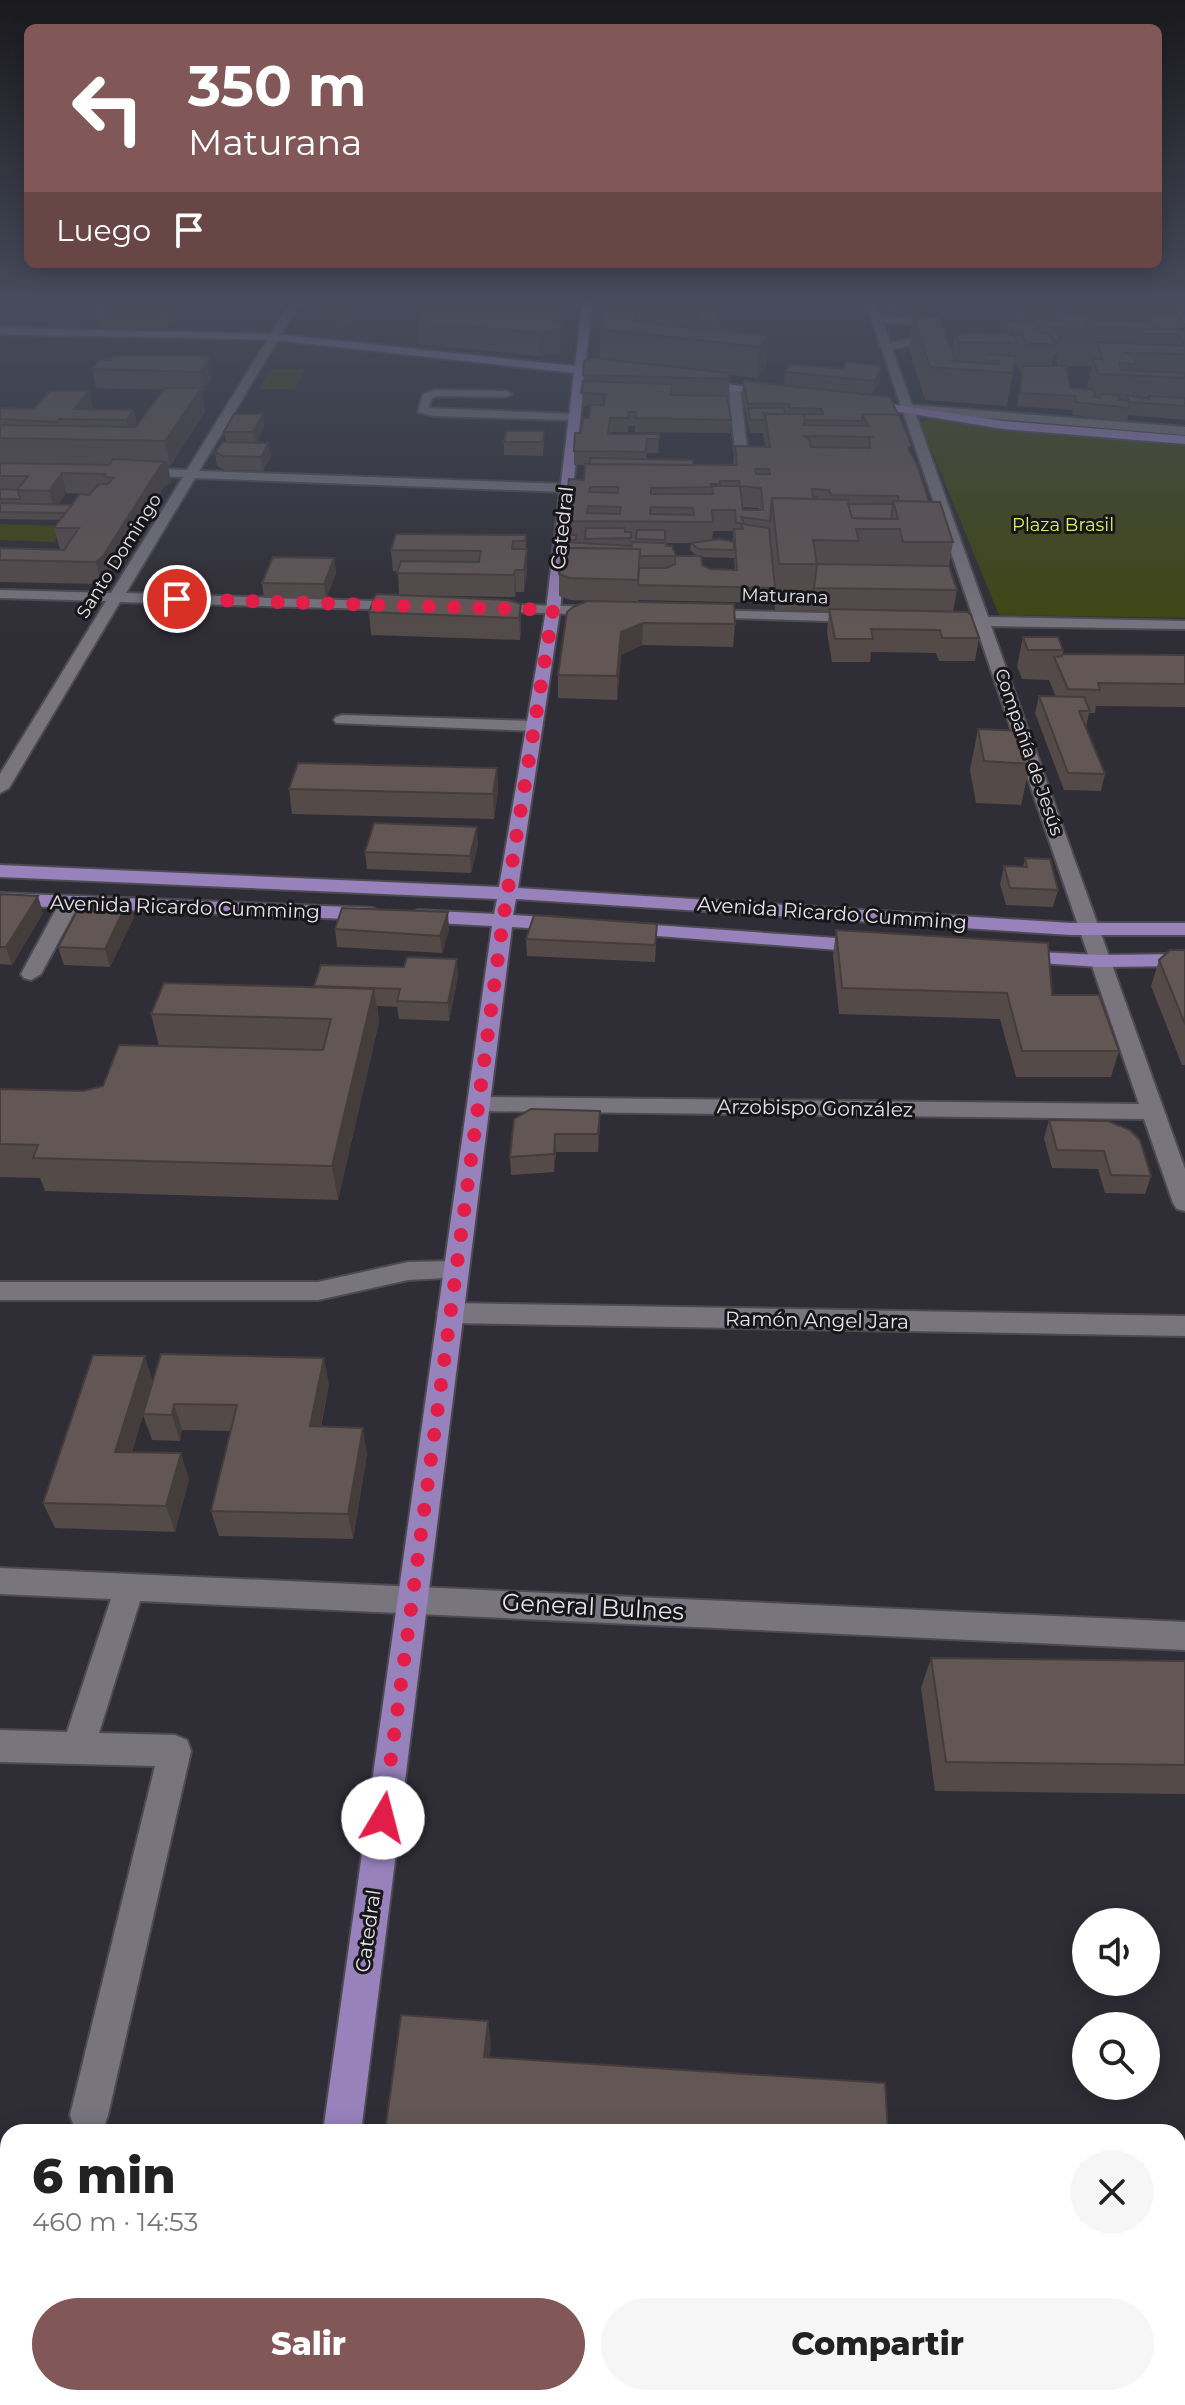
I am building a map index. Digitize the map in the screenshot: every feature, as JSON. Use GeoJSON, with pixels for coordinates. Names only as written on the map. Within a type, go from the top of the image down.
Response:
{"type":"FeatureCollection","features":[{"type":"Feature","properties":{"kind":"main road"},"geometry":{"type":"LineString","coordinates":[[948,415],[1003,425],[1185,440]]}},
{"type":"Feature","properties":{"kind":"main road","name":"Catedral"},"geometry":{"type":"LineString","coordinates":[[343,2124],[454,1270],[507,893],[553,610],[573,417]]}},
{"type":"Feature","properties":{"kind":"main road","name":"Avenida Ricardo Cumming"},"geometry":{"type":"LineString","coordinates":[[0,871],[507,893],[1089,929],[1185,929]]}},
{"type":"Feature","properties":{"kind":"main road","name":"Avenida Ricardo Cumming"},"geometry":{"type":"LineString","coordinates":[[0,899],[580,925]]}},
{"type":"Feature","properties":{"kind":"main road","name":"Avenida Ricardo Cumming"},"geometry":{"type":"LineString","coordinates":[[611,928],[877,947]]}},
{"type":"Feature","properties":{"kind":"main road"},"geometry":{"type":"LineString","coordinates":[[1002,956],[1100,961],[1185,960]]}},
{"type":"Feature","properties":{"kind":"street","name":"Santo Domingo"},"geometry":{"type":"LineString","coordinates":[[0,788],[228,415]]}},
{"type":"Feature","properties":{"kind":"street"},"geometry":{"type":"LineString","coordinates":[[511,415],[573,417]]}},
{"type":"Feature","properties":{"kind":"street"},"geometry":{"type":"LineString","coordinates":[[737,415],[742,457]]}},
{"type":"Feature","properties":{"kind":"street","name":"Compañía de Jesús"},"geometry":{"type":"LineString","coordinates":[[910,415],[985,622],[1185,1203]]}},
{"type":"Feature","properties":{"kind":"street"},"geometry":{"type":"LineString","coordinates":[[994,415],[1185,431]]}},
{"type":"Feature","properties":{"kind":"street"},"geometry":{"type":"LineString","coordinates":[[116,472],[566,488]]}},
{"type":"Feature","properties":{"kind":"street"},"geometry":{"type":"LineString","coordinates":[[0,594],[425,606]]}},
{"type":"Feature","properties":{"kind":"street"},"geometry":{"type":"LineString","coordinates":[[471,607],[615,611]]}},
{"type":"Feature","properties":{"kind":"street","name":"Maturana"},"geometry":{"type":"LineString","coordinates":[[678,613],[882,619]]}},
{"type":"Feature","properties":{"kind":"street"},"geometry":{"type":"LineString","coordinates":[[929,620],[1185,625]]}},
{"type":"Feature","properties":{"kind":"street"},"geometry":{"type":"LineString","coordinates":[[55,661],[77,662]]}},
{"type":"Feature","properties":{"kind":"street"},"geometry":{"type":"LineString","coordinates":[[342,720],[535,726]]}},
{"type":"Feature","properties":{"kind":"street"},"geometry":{"type":"LineString","coordinates":[[31,974],[70,902]]}},
{"type":"Feature","properties":{"kind":"street","name":"Arzobispo González"},"geometry":{"type":"LineString","coordinates":[[478,1104],[1153,1112]]}},
{"type":"Feature","properties":{"kind":"street"},"geometry":{"type":"LineString","coordinates":[[0,1291],[318,1291],[408,1271],[454,1270]]}},
{"type":"Feature","properties":{"kind":"street","name":"Ramón Angel Jara"},"geometry":{"type":"LineString","coordinates":[[450,1313],[1185,1326]]}},
{"type":"Feature","properties":{"kind":"street","name":"General Bulnes"},"geometry":{"type":"LineString","coordinates":[[0,1581],[1185,1636]]}},
{"type":"Feature","properties":{"kind":"street"},"geometry":{"type":"LineString","coordinates":[[78,1749],[130,1586]]}},
{"type":"Feature","properties":{"kind":"street"},"geometry":{"type":"LineString","coordinates":[[0,1746],[175,1751],[89,2115]]}},
{"type":"Feature","properties":{"kind":"green space","name":"Plaza Brasil"},"geometry":{"type":"Polygon","coordinates":[[[934,419],[1185,445],[1185,618],[999,615],[920,422],[934,419]]]}},
{"type":"Feature","properties":{"kind":"green space"},"geometry":{"type":"Polygon","coordinates":[[[0,524],[66,526],[54,542],[0,540],[0,524]]]}},
{"type":"Feature","properties":{"kind":"building"},"geometry":{"type":"Polygon","coordinates":[[[0,415],[130,415],[126,420],[59,419],[57,422],[0,419],[0,415]]]}},
{"type":"Feature","properties":{"kind":"building"},"geometry":{"type":"Polygon","coordinates":[[[145,415],[183,415],[165,441],[0,438],[0,425],[136,427],[145,415]]]}},
{"type":"Feature","properties":{"kind":"building"},"geometry":{"type":"Polygon","coordinates":[[[233,415],[262,415],[253,432],[224,432],[233,415]]]}},
{"type":"Feature","properties":{"kind":"building"},"geometry":{"type":"Polygon","coordinates":[[[589,415],[628,415],[628,418],[610,418],[608,434],[659,434],[659,439],[647,439],[646,452],[574,451],[575,433],[581,433],[583,418],[589,418],[589,415]]]}},
{"type":"Feature","properties":{"kind":"building"},"geometry":{"type":"Polygon","coordinates":[[[635,415],[730,415],[731,420],[635,418],[635,415]]]}},
{"type":"Feature","properties":{"kind":"building"},"geometry":{"type":"Polygon","coordinates":[[[749,415],[765,415],[764,420],[750,420],[749,415]]]}},
{"type":"Feature","properties":{"kind":"building"},"geometry":{"type":"Polygon","coordinates":[[[765,415],[804,415],[803,425],[869,426],[863,415],[899,415],[929,502],[899,501],[898,496],[831,495],[829,490],[812,489],[813,497],[818,499],[772,498],[770,521],[741,517],[744,523],[736,523],[735,510],[712,510],[713,522],[564,521],[569,479],[584,480],[585,464],[737,465],[735,446],[770,447],[765,415]],[[805,436],[811,447],[870,448],[869,439],[872,437],[805,436]],[[755,469],[756,474],[770,474],[769,469],[755,469]],[[720,481],[720,484],[711,484],[712,487],[651,488],[651,494],[713,494],[712,486],[740,486],[739,481],[720,481]],[[740,486],[743,510],[763,510],[761,488],[740,486]],[[590,487],[589,492],[618,493],[618,487],[590,487]],[[588,506],[587,513],[620,514],[621,507],[588,506]],[[651,507],[650,514],[694,515],[693,508],[651,507]]]}},
{"type":"Feature","properties":{"kind":"building"},"geometry":{"type":"Polygon","coordinates":[[[804,415],[862,415],[862,421],[805,420],[804,415]]]}},
{"type":"Feature","properties":{"kind":"building"},"geometry":{"type":"Polygon","coordinates":[[[506,431],[544,431],[543,442],[504,442],[506,431]]]}},
{"type":"Feature","properties":{"kind":"building"},"geometry":{"type":"Polygon","coordinates":[[[222,442],[269,443],[261,457],[223,456],[215,452],[222,442]]]}},
{"type":"Feature","properties":{"kind":"building"},"geometry":{"type":"Polygon","coordinates":[[[590,458],[693,460],[693,465],[590,464],[590,458]]]}},
{"type":"Feature","properties":{"kind":"building"},"geometry":{"type":"Polygon","coordinates":[[[113,459],[167,462],[161,465],[103,556],[96,562],[0,560],[0,548],[64,550],[79,528],[54,528],[80,494],[89,495],[99,484],[108,484],[113,478],[103,476],[105,474],[62,473],[49,491],[17,490],[28,476],[0,476],[0,463],[109,465],[113,459]]]}},
{"type":"Feature","properties":{"kind":"building"},"geometry":{"type":"Polygon","coordinates":[[[0,489],[18,490],[20,499],[0,499],[0,489]]]}},
{"type":"Feature","properties":{"kind":"building"},"geometry":{"type":"Polygon","coordinates":[[[772,498],[848,500],[852,518],[898,519],[893,501],[940,502],[953,542],[903,542],[900,529],[856,529],[859,541],[813,540],[817,564],[779,564],[772,498]]]}},
{"type":"Feature","properties":{"kind":"building"},"geometry":{"type":"Polygon","coordinates":[[[0,503],[72,505],[65,513],[0,512],[0,503]]]}},
{"type":"Feature","properties":{"kind":"building"},"geometry":{"type":"Polygon","coordinates":[[[848,504],[893,504],[891,519],[852,518],[848,504]]]}},
{"type":"Feature","properties":{"kind":"building"},"geometry":{"type":"Polygon","coordinates":[[[741,524],[769,528],[775,588],[638,585],[639,568],[666,568],[675,564],[675,556],[701,556],[702,565],[710,569],[737,570],[734,529],[743,529],[741,524]]]}},
{"type":"Feature","properties":{"kind":"building"},"geometry":{"type":"Polygon","coordinates":[[[586,528],[625,528],[625,532],[631,532],[631,538],[585,539],[586,528]]]}},
{"type":"Feature","properties":{"kind":"building"},"geometry":{"type":"Polygon","coordinates":[[[637,530],[665,530],[665,540],[636,539],[637,530]]]}},
{"type":"Feature","properties":{"kind":"building"},"geometry":{"type":"Polygon","coordinates":[[[396,534],[526,535],[525,541],[513,541],[512,549],[527,549],[524,570],[515,570],[514,575],[397,573],[401,561],[479,562],[481,551],[391,550],[396,534]]]}},
{"type":"Feature","properties":{"kind":"building"},"geometry":{"type":"Polygon","coordinates":[[[566,535],[576,535],[576,540],[566,540],[566,535]]]}},
{"type":"Feature","properties":{"kind":"building"},"geometry":{"type":"Polygon","coordinates":[[[720,539],[734,542],[734,550],[698,549],[691,543],[720,539]]]}},
{"type":"Feature","properties":{"kind":"building"},"geometry":{"type":"Polygon","coordinates":[[[564,542],[632,546],[632,542],[666,543],[666,546],[672,546],[676,556],[640,556],[640,549],[563,548],[560,555],[564,542]]]}},
{"type":"Feature","properties":{"kind":"building"},"geometry":{"type":"Polygon","coordinates":[[[563,548],[640,549],[638,580],[569,578],[559,574],[563,548]]]}},
{"type":"Feature","properties":{"kind":"building"},"geometry":{"type":"Polygon","coordinates":[[[273,557],[334,558],[324,584],[262,583],[273,557]]]}},
{"type":"Feature","properties":{"kind":"building"},"geometry":{"type":"Polygon","coordinates":[[[817,564],[949,566],[957,590],[814,588],[817,564]]]}},
{"type":"Feature","properties":{"kind":"building"},"geometry":{"type":"Polygon","coordinates":[[[376,594],[509,600],[521,604],[519,618],[369,612],[376,594]]]}},
{"type":"Feature","properties":{"kind":"building"},"geometry":{"type":"Polygon","coordinates":[[[588,601],[734,604],[735,624],[643,623],[621,632],[617,676],[558,675],[567,612],[588,601]]]}},
{"type":"Feature","properties":{"kind":"building"},"geometry":{"type":"Polygon","coordinates":[[[829,609],[967,612],[979,638],[942,638],[940,630],[871,629],[873,639],[835,639],[829,609]]]}},
{"type":"Feature","properties":{"kind":"building"},"geometry":{"type":"Polygon","coordinates":[[[1023,637],[1058,637],[1063,650],[1028,650],[1023,637]]]}},
{"type":"Feature","properties":{"kind":"building"},"geometry":{"type":"Polygon","coordinates":[[[1063,654],[1185,655],[1185,684],[1098,683],[1100,690],[1068,689],[1054,657],[1063,654]]]}},
{"type":"Feature","properties":{"kind":"building"},"geometry":{"type":"Polygon","coordinates":[[[1039,696],[1084,697],[1090,711],[1079,711],[1105,774],[1068,773],[1039,696]]]}},
{"type":"Feature","properties":{"kind":"building"},"geometry":{"type":"Polygon","coordinates":[[[978,729],[1023,731],[1030,764],[984,761],[978,729]]]}},
{"type":"Feature","properties":{"kind":"building"},"geometry":{"type":"Polygon","coordinates":[[[298,763],[497,768],[493,794],[289,789],[298,763]]]}},
{"type":"Feature","properties":{"kind":"building"},"geometry":{"type":"Polygon","coordinates":[[[374,823],[477,827],[470,856],[365,852],[374,823]]]}},
{"type":"Feature","properties":{"kind":"building"},"geometry":{"type":"Polygon","coordinates":[[[1025,858],[1050,859],[1058,890],[1010,888],[1004,866],[1027,867],[1025,858]]]}},
{"type":"Feature","properties":{"kind":"building"},"geometry":{"type":"Polygon","coordinates":[[[1,894],[38,896],[6,947],[0,947],[1,894]]]}},
{"type":"Feature","properties":{"kind":"building"},"geometry":{"type":"Polygon","coordinates":[[[84,898],[129,899],[105,949],[58,947],[84,898]]]}},
{"type":"Feature","properties":{"kind":"building"},"geometry":{"type":"Polygon","coordinates":[[[342,908],[448,912],[440,936],[335,929],[342,908]]]}},
{"type":"Feature","properties":{"kind":"building"},"geometry":{"type":"Polygon","coordinates":[[[534,915],[657,924],[655,945],[526,939],[534,915]]]}},
{"type":"Feature","properties":{"kind":"building"},"geometry":{"type":"Polygon","coordinates":[[[836,930],[1048,943],[1052,995],[1099,995],[1119,1051],[1022,1051],[1007,993],[842,988],[836,930]]]}},
{"type":"Feature","properties":{"kind":"building"},"geometry":{"type":"Polygon","coordinates":[[[1170,950],[1185,950],[1185,1024],[1159,960],[1170,950]]]}},
{"type":"Feature","properties":{"kind":"building"},"geometry":{"type":"Polygon","coordinates":[[[407,957],[457,959],[448,1003],[397,1001],[400,989],[314,986],[321,965],[404,967],[407,957]]]}},
{"type":"Feature","properties":{"kind":"building"},"geometry":{"type":"Polygon","coordinates":[[[164,983],[374,989],[332,1166],[33,1158],[38,1145],[0,1144],[0,1089],[83,1091],[103,1086],[119,1045],[323,1050],[331,1019],[151,1014],[164,983]]]}},
{"type":"Feature","properties":{"kind":"building"},"geometry":{"type":"Polygon","coordinates":[[[531,1109],[600,1111],[598,1134],[555,1134],[554,1154],[510,1157],[514,1119],[531,1109]]]}},
{"type":"Feature","properties":{"kind":"building"},"geometry":{"type":"Polygon","coordinates":[[[1049,1120],[1108,1121],[1130,1130],[1140,1140],[1151,1176],[1111,1175],[1104,1151],[1057,1150],[1049,1120]]]}},
{"type":"Feature","properties":{"kind":"building"},"geometry":{"type":"Polygon","coordinates":[[[161,1354],[324,1358],[310,1426],[363,1428],[348,1514],[211,1511],[237,1405],[174,1404],[172,1415],[143,1414],[161,1354]]]}},
{"type":"Feature","properties":{"kind":"building"},"geometry":{"type":"Polygon","coordinates":[[[93,1355],[145,1356],[115,1452],[181,1453],[166,1506],[43,1503],[93,1355]]]}},
{"type":"Feature","properties":{"kind":"building"},"geometry":{"type":"Polygon","coordinates":[[[931,1658],[1185,1661],[1185,1765],[946,1762],[931,1658]]]}},
{"type":"Feature","properties":{"kind":"building"},"geometry":{"type":"Polygon","coordinates":[[[401,2015],[488,2021],[484,2057],[885,2083],[888,2124],[386,2124],[401,2015]]]}},
{"type":"Feature","properties":{"kind":"route"},"geometry":{"type":"LineString","coordinates":[[177,599],[553,610],[503,920],[383,1818]]}}]}
